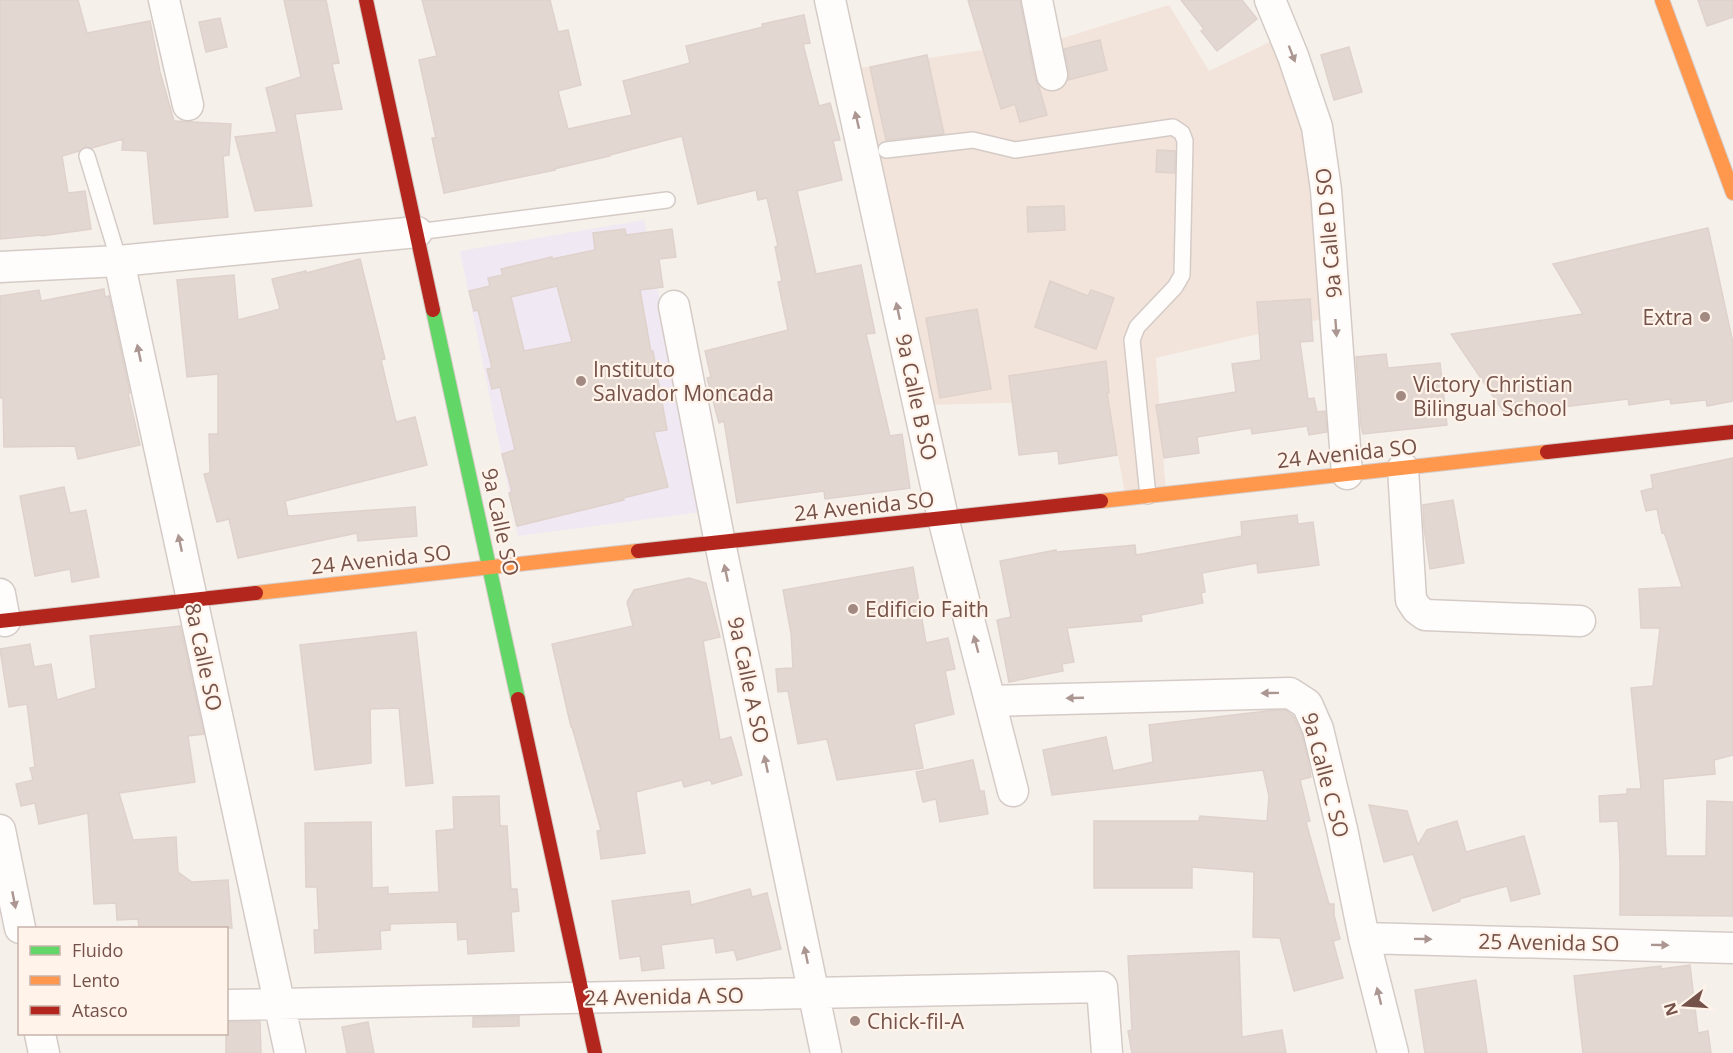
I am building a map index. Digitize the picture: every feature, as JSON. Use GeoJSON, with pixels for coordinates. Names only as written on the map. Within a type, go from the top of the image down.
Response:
{"type":"FeatureCollection","features":[{"type":"Feature","properties":{"kind":"street"},"geometry":{"type":"LineString","coordinates":[[164,0],[188,105]]}},
{"type":"Feature","properties":{"kind":"street","name":"9a Calle SO"},"geometry":{"type":"LineString","coordinates":[[366,0],[595,1053]]}},
{"type":"Feature","properties":{"kind":"street","name":"9a Calle B SO"},"geometry":{"type":"LineString","coordinates":[[830,0],[875,153],[943,518],[1013,791]]}},
{"type":"Feature","properties":{"kind":"street"},"geometry":{"type":"LineString","coordinates":[[1037,0],[1052,75]]}},
{"type":"Feature","properties":{"kind":"street","name":"9a Calle D SO"},"geometry":{"type":"LineString","coordinates":[[1270,0],[1293,56],[1317,127],[1326,190],[1347,474]]}},
{"type":"Feature","properties":{"kind":"street"},"geometry":{"type":"LineString","coordinates":[[1662,0],[1733,194]]}},
{"type":"Feature","properties":{"kind":"street"},"geometry":{"type":"LineString","coordinates":[[0,267],[119,261],[417,232]]}},
{"type":"Feature","properties":{"kind":"street","name":"8a Calle SO"},"geometry":{"type":"LineString","coordinates":[[119,261],[290,1053]]}},
{"type":"Feature","properties":{"kind":"street","name":"9a Calle A SO"},"geometry":{"type":"LineString","coordinates":[[674,306],[720,543],[826,1053]]}},
{"type":"Feature","properties":{"kind":"street","name":"24 Avenida SO"},"geometry":{"type":"LineString","coordinates":[[2,612],[192,601],[1733,432]]}},
{"type":"Feature","properties":{"kind":"street"},"geometry":{"type":"LineString","coordinates":[[1403,468],[1411,600],[1417,609],[1425,615],[1580,621]]}},
{"type":"Feature","properties":{"kind":"street","name":"9a Calle C SO"},"geometry":{"type":"LineString","coordinates":[[991,700],[1290,693],[1307,704],[1318,729],[1342,829],[1364,938],[1393,1053]]}},
{"type":"Feature","properties":{"kind":"street"},"geometry":{"type":"LineString","coordinates":[[0,830],[20,927]]}},
{"type":"Feature","properties":{"kind":"street","name":"25 Avenida SO"},"geometry":{"type":"LineString","coordinates":[[1364,938],[1733,948]]}},
{"type":"Feature","properties":{"kind":"street","name":"24 Avenida A SO"},"geometry":{"type":"LineString","coordinates":[[228,1005],[1102,987],[1107,1053]]}},
{"type":"Feature","properties":{"kind":"street"},"geometry":{"type":"LineString","coordinates":[[40,1035],[44,1053]]}},
{"type":"Feature","properties":{"kind":"lane"},"geometry":{"type":"LineString","coordinates":[[875,153],[973,140],[1015,150],[1173,127],[1182,133],[1185,141],[1182,274],[1175,287],[1137,327],[1132,340],[1148,496]]}},
{"type":"Feature","properties":{"kind":"lane"},"geometry":{"type":"LineString","coordinates":[[87,156],[119,261]]}},
{"type":"Feature","properties":{"kind":"lane"},"geometry":{"type":"LineString","coordinates":[[417,232],[667,200]]}},
{"type":"Feature","properties":{"kind":"shaded area"},"geometry":{"type":"Polygon","coordinates":[[[1169,5],[1209,71],[1276,39],[1311,129],[1326,318],[1156,358],[1166,494],[1126,498],[1107,400],[928,405],[846,70],[1063,38],[1169,5]]]}},
{"type":"Feature","properties":{"kind":"shaded area","name":"Instituto Salvador Moncada"},"geometry":{"type":"Polygon","coordinates":[[[644,220],[702,512],[518,536],[460,251],[644,220]]]}},
{"type":"Feature","properties":{"kind":"building"},"geometry":{"type":"Polygon","coordinates":[[[0,0],[78,0],[87,33],[150,21],[160,72],[174,121],[231,124],[229,155],[223,156],[228,217],[154,224],[147,151],[122,150],[123,139],[92,148],[85,147],[62,156],[68,193],[85,191],[91,229],[0,239],[0,0]]]}},
{"type":"Feature","properties":{"kind":"building"},"geometry":{"type":"Polygon","coordinates":[[[284,0],[326,0],[339,63],[332,64],[342,109],[295,114],[312,206],[255,211],[235,137],[277,132],[266,88],[301,77],[284,0]]]}},
{"type":"Feature","properties":{"kind":"building"},"geometry":{"type":"Polygon","coordinates":[[[422,0],[550,0],[558,32],[568,30],[581,85],[558,91],[568,129],[632,115],[623,81],[690,63],[686,46],[763,27],[762,24],[804,15],[810,43],[803,44],[819,106],[830,103],[840,140],[833,141],[842,180],[797,191],[816,274],[861,265],[875,333],[866,334],[890,436],[902,434],[910,488],[825,499],[824,491],[737,503],[724,421],[719,423],[707,378],[711,377],[705,351],[788,330],[778,282],[782,281],[775,247],[778,246],[767,198],[758,200],[756,190],[698,204],[682,136],[555,170],[444,193],[432,138],[436,138],[419,60],[437,56],[422,0]]]}},
{"type":"Feature","properties":{"kind":"building"},"geometry":{"type":"Polygon","coordinates":[[[968,0],[1020,0],[1035,78],[1047,115],[1020,122],[1015,104],[1001,109],[968,0]]]}},
{"type":"Feature","properties":{"kind":"building"},"geometry":{"type":"Polygon","coordinates":[[[1181,0],[1242,0],[1257,19],[1217,51],[1201,31],[1204,29],[1181,0]]]}},
{"type":"Feature","properties":{"kind":"building"},"geometry":{"type":"Polygon","coordinates":[[[1698,0],[1733,0],[1733,17],[1707,26],[1698,0]]]}},
{"type":"Feature","properties":{"kind":"building"},"geometry":{"type":"Polygon","coordinates":[[[220,18],[227,47],[206,52],[199,22],[220,18]]]}},
{"type":"Feature","properties":{"kind":"building"},"geometry":{"type":"Polygon","coordinates":[[[1100,40],[1107,70],[1068,80],[1069,72],[1064,49],[1100,40]]]}},
{"type":"Feature","properties":{"kind":"building"},"geometry":{"type":"Polygon","coordinates":[[[1349,47],[1362,92],[1334,100],[1321,55],[1349,47]]]}},
{"type":"Feature","properties":{"kind":"building"},"geometry":{"type":"Polygon","coordinates":[[[927,55],[944,134],[886,140],[870,67],[927,55]]]}},
{"type":"Feature","properties":{"kind":"building"},"geometry":{"type":"Polygon","coordinates":[[[1157,150],[1175,151],[1175,173],[1156,172],[1157,150]]]}},
{"type":"Feature","properties":{"kind":"building"},"geometry":{"type":"Polygon","coordinates":[[[1064,206],[1065,230],[1028,232],[1027,207],[1064,206]]]}},
{"type":"Feature","properties":{"kind":"building"},"geometry":{"type":"Polygon","coordinates":[[[1708,228],[1733,343],[1733,401],[1707,406],[1706,400],[1671,404],[1670,399],[1629,405],[1628,399],[1505,414],[1451,334],[1583,314],[1553,264],[1708,228]]]}},
{"type":"Feature","properties":{"kind":"building","name":"Instituto Salvador Moncada"},"geometry":{"type":"Polygon","coordinates":[[[625,229],[626,235],[672,229],[676,257],[659,259],[663,287],[640,290],[667,430],[654,432],[668,487],[517,526],[509,493],[512,492],[502,454],[515,450],[500,387],[492,389],[487,369],[492,368],[478,310],[474,311],[469,291],[490,286],[488,278],[503,275],[501,269],[595,250],[593,233],[625,229]],[[557,286],[511,297],[524,351],[572,342],[557,286]]]}},
{"type":"Feature","properties":{"kind":"building"},"geometry":{"type":"Polygon","coordinates":[[[360,259],[385,359],[381,360],[396,422],[415,417],[427,465],[285,501],[288,516],[415,507],[417,536],[358,541],[357,533],[238,558],[229,519],[217,522],[204,474],[210,473],[209,434],[218,434],[218,374],[187,377],[177,280],[234,275],[238,320],[280,309],[272,279],[360,259]]]}},
{"type":"Feature","properties":{"kind":"building"},"geometry":{"type":"Polygon","coordinates":[[[1050,281],[1088,296],[1091,290],[1114,298],[1096,349],[1035,327],[1050,281]]]}},
{"type":"Feature","properties":{"kind":"building"},"geometry":{"type":"Polygon","coordinates":[[[104,289],[105,297],[109,296],[140,445],[78,459],[75,446],[4,447],[3,398],[0,398],[0,296],[39,290],[41,301],[104,289]]]}},
{"type":"Feature","properties":{"kind":"building"},"geometry":{"type":"Polygon","coordinates":[[[1310,299],[1313,341],[1300,342],[1308,399],[1314,398],[1317,412],[1325,411],[1327,432],[1309,435],[1307,426],[1252,434],[1251,428],[1197,437],[1199,453],[1164,458],[1156,405],[1236,392],[1232,364],[1261,360],[1257,302],[1310,299]]]}},
{"type":"Feature","properties":{"kind":"building"},"geometry":{"type":"Polygon","coordinates":[[[977,309],[991,389],[940,398],[926,318],[977,309]]]}},
{"type":"Feature","properties":{"kind":"building","name":"Victory Christian Bilingual School"},"geometry":{"type":"Polygon","coordinates":[[[1386,354],[1388,368],[1440,363],[1447,425],[1363,434],[1356,357],[1386,354]]]}},
{"type":"Feature","properties":{"kind":"building"},"geometry":{"type":"Polygon","coordinates":[[[1106,361],[1109,393],[1107,393],[1117,455],[1059,464],[1058,451],[1019,455],[1009,376],[1106,361]]]}},
{"type":"Feature","properties":{"kind":"building"},"geometry":{"type":"Polygon","coordinates":[[[1733,458],[1733,755],[1714,760],[1715,774],[1663,779],[1666,856],[1706,856],[1707,801],[1733,802],[1733,916],[1620,915],[1618,821],[1600,822],[1599,796],[1627,794],[1627,789],[1641,789],[1631,688],[1653,686],[1660,628],[1641,628],[1639,589],[1682,587],[1664,532],[1662,533],[1657,509],[1646,511],[1641,491],[1653,488],[1651,475],[1733,458]]]}},
{"type":"Feature","properties":{"kind":"building"},"geometry":{"type":"Polygon","coordinates":[[[64,487],[70,513],[86,510],[99,577],[72,582],[70,569],[35,576],[20,496],[64,487]]]}},
{"type":"Feature","properties":{"kind":"building"},"geometry":{"type":"Polygon","coordinates":[[[1453,500],[1464,563],[1430,569],[1423,505],[1453,500]]]}},
{"type":"Feature","properties":{"kind":"building"},"geometry":{"type":"Polygon","coordinates":[[[1297,515],[1298,524],[1313,522],[1319,565],[1258,573],[1257,563],[1202,573],[1205,592],[1201,593],[1203,603],[1141,615],[1142,621],[1067,628],[1074,662],[1062,664],[1063,671],[1009,682],[997,620],[1011,617],[1000,561],[1056,550],[1056,552],[1135,545],[1136,555],[1242,536],[1241,522],[1297,515]]]}},
{"type":"Feature","properties":{"kind":"building"},"geometry":{"type":"Polygon","coordinates":[[[913,567],[926,643],[948,638],[955,669],[945,671],[954,714],[914,724],[923,768],[837,780],[827,739],[798,744],[788,691],[778,692],[776,669],[793,668],[791,633],[783,590],[913,567]]]}},
{"type":"Feature","properties":{"kind":"building"},"geometry":{"type":"Polygon","coordinates":[[[689,578],[706,583],[720,637],[703,641],[720,740],[731,737],[742,775],[712,784],[710,780],[684,787],[682,780],[636,792],[645,853],[601,859],[597,831],[601,830],[571,727],[552,644],[633,626],[627,602],[634,590],[689,578]]]}},
{"type":"Feature","properties":{"kind":"building"},"geometry":{"type":"Polygon","coordinates":[[[180,626],[204,734],[188,736],[195,782],[119,793],[133,840],[176,837],[178,872],[192,882],[228,880],[232,928],[139,927],[138,919],[117,920],[116,903],[94,904],[88,813],[39,824],[35,803],[21,806],[16,784],[33,780],[30,768],[35,767],[27,704],[9,707],[0,649],[30,644],[34,667],[51,664],[57,700],[96,688],[90,636],[180,626]]]}},
{"type":"Feature","properties":{"kind":"building"},"geometry":{"type":"Polygon","coordinates":[[[416,632],[433,783],[406,786],[399,708],[370,709],[371,763],[315,770],[300,645],[416,632]]]}},
{"type":"Feature","properties":{"kind":"building"},"geometry":{"type":"Polygon","coordinates":[[[1285,710],[1293,716],[1302,735],[1308,760],[1311,777],[1300,780],[1310,821],[1306,822],[1329,904],[1334,904],[1334,915],[1340,939],[1333,941],[1343,978],[1294,991],[1280,938],[1253,937],[1254,872],[1192,867],[1192,888],[1094,888],[1094,821],[1199,821],[1200,816],[1267,821],[1269,796],[1263,770],[1052,795],[1043,750],[1106,737],[1113,771],[1153,762],[1149,725],[1285,710]]]}},
{"type":"Feature","properties":{"kind":"building"},"geometry":{"type":"Polygon","coordinates":[[[973,760],[980,791],[984,791],[988,814],[940,822],[936,799],[923,802],[916,772],[973,760]]]}},
{"type":"Feature","properties":{"kind":"building"},"geometry":{"type":"Polygon","coordinates":[[[499,796],[500,826],[507,826],[511,889],[517,889],[519,911],[511,912],[514,951],[468,954],[467,939],[458,940],[457,922],[390,924],[390,930],[380,931],[381,949],[315,953],[314,930],[319,930],[317,887],[306,887],[305,823],[371,822],[372,888],[388,887],[388,894],[439,892],[436,831],[454,829],[453,797],[499,796]]]}},
{"type":"Feature","properties":{"kind":"building"},"geometry":{"type":"Polygon","coordinates":[[[1369,805],[1407,811],[1418,845],[1427,830],[1457,821],[1466,852],[1524,836],[1540,894],[1511,901],[1507,886],[1459,899],[1460,901],[1433,911],[1413,854],[1384,862],[1369,805]]]}},
{"type":"Feature","properties":{"kind":"building"},"geometry":{"type":"Polygon","coordinates":[[[750,889],[752,897],[767,893],[781,949],[737,960],[734,950],[716,953],[714,938],[661,945],[664,968],[642,971],[640,956],[620,959],[612,901],[689,891],[691,905],[750,889]]]}},
{"type":"Feature","properties":{"kind":"building"},"geometry":{"type":"Polygon","coordinates":[[[1239,951],[1242,1037],[1282,1030],[1286,1053],[1132,1053],[1128,1031],[1132,1030],[1128,956],[1239,951]]]}},
{"type":"Feature","properties":{"kind":"building"},"geometry":{"type":"Polygon","coordinates":[[[1690,965],[1698,1033],[1708,1031],[1711,1053],[1583,1053],[1574,976],[1690,965]]]}},
{"type":"Feature","properties":{"kind":"building"},"geometry":{"type":"Polygon","coordinates":[[[1476,980],[1487,1053],[1425,1053],[1415,990],[1476,980]]]}},
{"type":"Feature","properties":{"kind":"building"},"geometry":{"type":"Polygon","coordinates":[[[519,1016],[519,1026],[473,1027],[473,1017],[519,1016]]]}},
{"type":"Feature","properties":{"kind":"building"},"geometry":{"type":"Polygon","coordinates":[[[228,1022],[260,1022],[261,1053],[226,1053],[228,1022]]]}},
{"type":"Feature","properties":{"kind":"building"},"geometry":{"type":"Polygon","coordinates":[[[368,1022],[374,1053],[347,1053],[342,1027],[368,1022]]]}},
{"type":"Feature","properties":{"kind":"traffic: fast"},"geometry":{"type":"LineString","coordinates":[[433,310],[518,699]]}},
{"type":"Feature","properties":{"kind":"traffic: slow"},"geometry":{"type":"LineString","coordinates":[[1662,0],[1733,193]]}},
{"type":"Feature","properties":{"kind":"traffic: slow"},"geometry":{"type":"LineString","coordinates":[[1101,501],[1547,452]]}},
{"type":"Feature","properties":{"kind":"traffic: slow"},"geometry":{"type":"LineString","coordinates":[[256,593],[638,551]]}},
{"type":"Feature","properties":{"kind":"traffic: jam"},"geometry":{"type":"LineString","coordinates":[[366,0],[433,310]]}},
{"type":"Feature","properties":{"kind":"traffic: jam"},"geometry":{"type":"LineString","coordinates":[[1547,452],[1733,432]]}},
{"type":"Feature","properties":{"kind":"traffic: jam"},"geometry":{"type":"LineString","coordinates":[[638,551],[1101,501]]}},
{"type":"Feature","properties":{"kind":"traffic: jam"},"geometry":{"type":"LineString","coordinates":[[0,621],[256,593]]}},
{"type":"Feature","properties":{"kind":"traffic: jam"},"geometry":{"type":"LineString","coordinates":[[518,699],[595,1053]]}},
{"type":"Feature","properties":{"kind":"place","name":"Extra"},"geometry":{"type":"Point","coordinates":[1705,317]}},
{"type":"Feature","properties":{"kind":"place","name":"Instituto Salvador Moncada"},"geometry":{"type":"Point","coordinates":[581,381]}},
{"type":"Feature","properties":{"kind":"place","name":"Victory Christian Bilingual School"},"geometry":{"type":"Point","coordinates":[1401,396]}},
{"type":"Feature","properties":{"kind":"place","name":"Edificio Faith"},"geometry":{"type":"Point","coordinates":[853,609]}},
{"type":"Feature","properties":{"kind":"place","name":"Chick-fil-A"},"geometry":{"type":"Point","coordinates":[855,1021]}}]}
